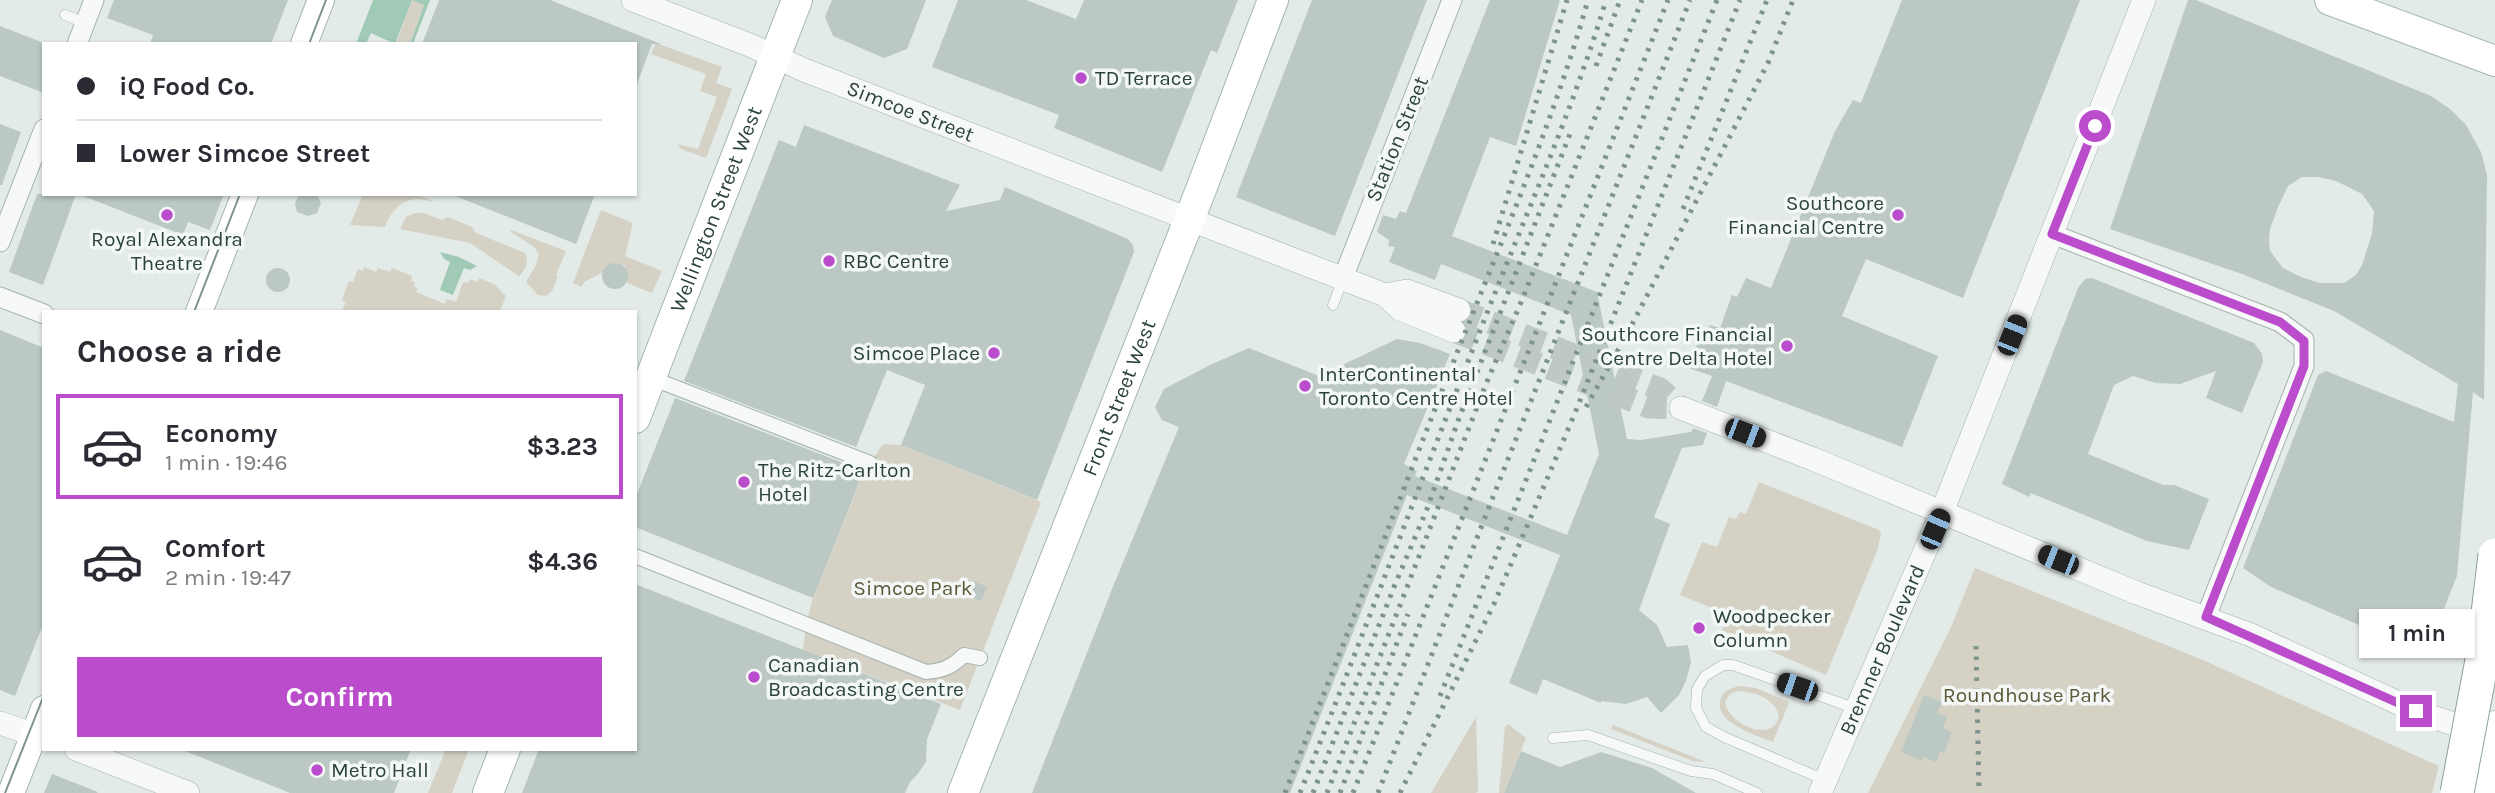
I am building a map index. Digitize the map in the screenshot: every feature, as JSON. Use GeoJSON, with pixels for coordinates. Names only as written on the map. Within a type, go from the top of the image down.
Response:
{"type":"FeatureCollection","features":[{"type":"Feature","properties":{"kind":"highway"},"geometry":{"type":"LineString","coordinates":[[2457,793],[2483,655],[2495,555]]}},
{"type":"Feature","properties":{"kind":"highway"},"geometry":{"type":"LineString","coordinates":[[2477,793],[2495,742]]}},
{"type":"Feature","properties":{"kind":"highway"},"geometry":{"type":"LineString","coordinates":[[2489,793],[2495,742]]}},
{"type":"Feature","properties":{"kind":"main road"},"geometry":{"type":"LineString","coordinates":[[305,42],[321,0]]}},
{"type":"Feature","properties":{"kind":"main road","name":"Wellington Street West"},"geometry":{"type":"LineString","coordinates":[[637,413],[797,0]]}},
{"type":"Feature","properties":{"kind":"main road","name":"Front Street West"},"geometry":{"type":"LineString","coordinates":[[963,793],[1273,0]]}},
{"type":"Feature","properties":{"kind":"main road"},"geometry":{"type":"LineString","coordinates":[[2330,0],[2495,61]]}},
{"type":"Feature","properties":{"kind":"main road"},"geometry":{"type":"LineString","coordinates":[[200,310],[244,196]]}},
{"type":"Feature","properties":{"kind":"main road"},"geometry":{"type":"LineString","coordinates":[[10,793],[39,736]]}},
{"type":"Feature","properties":{"kind":"main road"},"geometry":{"type":"LineString","coordinates":[[488,793],[504,751]]}},
{"type":"Feature","properties":{"kind":"street"},"geometry":{"type":"LineString","coordinates":[[78,42],[94,0]]}},
{"type":"Feature","properties":{"kind":"street","name":"Simcoe Street"},"geometry":{"type":"LineString","coordinates":[[633,0],[776,57],[804,71],[1385,295],[1407,291],[1456,321]]}},
{"type":"Feature","properties":{"kind":"street","name":"Station Street"},"geometry":{"type":"LineString","coordinates":[[1343,278],[1452,0]]}},
{"type":"Feature","properties":{"kind":"street","name":"Bremner Boulevard"},"geometry":{"type":"LineString","coordinates":[[1823,786],[1942,512],[2144,0]]}},
{"type":"Feature","properties":{"kind":"street"},"geometry":{"type":"LineString","coordinates":[[0,242],[42,134]]}},
{"type":"Feature","properties":{"kind":"street"},"geometry":{"type":"LineString","coordinates":[[2052,234],[2280,322],[2304,341],[2304,366],[2206,617]]}},
{"type":"Feature","properties":{"kind":"street"},"geometry":{"type":"LineString","coordinates":[[0,297],[42,313]]}},
{"type":"Feature","properties":{"kind":"street"},"geometry":{"type":"LineString","coordinates":[[651,378],[870,463]]}},
{"type":"Feature","properties":{"kind":"street"},"geometry":{"type":"LineString","coordinates":[[1681,408],[2137,593],[2206,617],[2420,713],[2495,742]]}},
{"type":"Feature","properties":{"kind":"street"},"geometry":{"type":"LineString","coordinates":[[637,557],[926,672],[941,671],[954,665],[964,655],[980,658]]}},
{"type":"Feature","properties":{"kind":"street"},"geometry":{"type":"LineString","coordinates":[[0,723],[39,736]]}},
{"type":"Feature","properties":{"kind":"street"},"geometry":{"type":"LineString","coordinates":[[80,751],[153,787],[188,793]]}},
{"type":"Feature","properties":{"kind":"lane"},"geometry":{"type":"LineString","coordinates":[[65,15],[85,23]]}},
{"type":"Feature","properties":{"kind":"lane"},"geometry":{"type":"LineString","coordinates":[[1333,305],[1343,278]]}},
{"type":"Feature","properties":{"kind":"lane"},"geometry":{"type":"LineString","coordinates":[[1823,786],[1706,727],[1696,709],[1697,690],[1705,676],[1716,668],[1733,665],[1857,709]]}},
{"type":"Feature","properties":{"kind":"lane"},"geometry":{"type":"LineString","coordinates":[[1553,738],[1588,735],[1690,771],[1713,774],[1757,793]]}},
{"type":"Feature","properties":{"kind":"green space"},"geometry":{"type":"Polygon","coordinates":[[[412,0],[424,5],[411,42],[397,42],[412,0]]]}},
{"type":"Feature","properties":{"kind":"green space"},"geometry":{"type":"Polygon","coordinates":[[[656,43],[722,67],[716,83],[732,89],[706,158],[681,149],[677,144],[698,149],[717,97],[700,91],[706,74],[651,54],[656,43]]]}},
{"type":"Feature","properties":{"kind":"green space"},"geometry":{"type":"Polygon","coordinates":[[[362,196],[420,196],[434,201],[417,199],[406,202],[393,212],[385,227],[350,225],[362,196]]]}},
{"type":"Feature","properties":{"kind":"green space"},"geometry":{"type":"Polygon","coordinates":[[[601,210],[633,223],[625,256],[662,271],[652,293],[625,282],[628,275],[625,266],[614,263],[584,282],[582,287],[573,283],[601,210]]]}},
{"type":"Feature","properties":{"kind":"green space"},"geometry":{"type":"Polygon","coordinates":[[[424,213],[442,220],[448,217],[472,227],[476,233],[525,253],[525,268],[519,276],[470,243],[400,229],[406,217],[424,213]]]}},
{"type":"Feature","properties":{"kind":"green space"},"geometry":{"type":"Polygon","coordinates":[[[511,230],[566,251],[552,291],[546,296],[538,295],[526,282],[539,254],[511,230]]]}},
{"type":"Feature","properties":{"kind":"green space"},"geometry":{"type":"Polygon","coordinates":[[[364,267],[376,272],[378,268],[390,272],[392,268],[412,276],[411,281],[415,282],[414,286],[418,288],[416,292],[445,304],[447,299],[456,302],[463,282],[468,283],[470,279],[478,282],[479,278],[494,284],[506,296],[500,310],[342,310],[346,302],[342,300],[349,281],[353,282],[358,269],[363,271],[364,267]]]}},
{"type":"Feature","properties":{"kind":"green space","name":"Simcoe Park"},"geometry":{"type":"Polygon","coordinates":[[[883,444],[901,445],[1041,502],[960,710],[803,650],[813,598],[865,470],[883,444]]]}},
{"type":"Feature","properties":{"kind":"green space"},"geometry":{"type":"Polygon","coordinates":[[[1759,482],[1879,530],[1881,534],[1877,551],[1826,675],[1722,630],[1728,618],[1724,613],[1680,595],[1702,542],[1717,547],[1729,517],[1736,519],[1740,512],[1746,514],[1759,482]]]}},
{"type":"Feature","properties":{"kind":"green space","name":"Roundhouse Park"},"geometry":{"type":"Polygon","coordinates":[[[1975,568],[2203,660],[2439,766],[2432,793],[1868,793],[1951,627],[1975,568]]]}},
{"type":"Feature","properties":{"kind":"green space"},"geometry":{"type":"Polygon","coordinates":[[[1740,686],[1756,688],[1789,702],[1773,742],[1738,727],[1723,714],[1720,707],[1722,695],[1740,686]],[[1737,691],[1730,694],[1725,702],[1734,718],[1751,728],[1761,730],[1769,729],[1775,724],[1779,716],[1773,704],[1756,694],[1737,691]]]}},
{"type":"Feature","properties":{"kind":"green space"},"geometry":{"type":"Polygon","coordinates":[[[1476,717],[1478,790],[1476,793],[1431,793],[1476,717]]]}},
{"type":"Feature","properties":{"kind":"green space"},"geometry":{"type":"Polygon","coordinates":[[[1508,724],[1526,738],[1504,793],[1499,793],[1505,727],[1508,724]]]}},
{"type":"Feature","properties":{"kind":"green space"},"geometry":{"type":"Polygon","coordinates":[[[1613,725],[1706,762],[1693,761],[1611,729],[1613,725]]]}},
{"type":"Feature","properties":{"kind":"green space"},"geometry":{"type":"Polygon","coordinates":[[[445,751],[468,751],[452,793],[428,793],[445,751]]]}},
{"type":"Feature","properties":{"kind":"shaded area"},"geometry":{"type":"Polygon","coordinates":[[[373,0],[412,0],[396,42],[371,33],[367,42],[357,42],[373,0]]]}},
{"type":"Feature","properties":{"kind":"shaded area"},"geometry":{"type":"Polygon","coordinates":[[[412,0],[430,0],[414,42],[411,42],[424,5],[412,0]]]}},
{"type":"Feature","properties":{"kind":"shaded area"},"geometry":{"type":"Polygon","coordinates":[[[440,252],[477,266],[470,270],[464,268],[453,295],[440,290],[450,262],[444,259],[440,252]]]}},
{"type":"Feature","properties":{"kind":"building"},"geometry":{"type":"Polygon","coordinates":[[[114,0],[288,0],[272,42],[151,42],[153,35],[107,18],[114,0]]]}},
{"type":"Feature","properties":{"kind":"building"},"geometry":{"type":"Polygon","coordinates":[[[439,0],[550,0],[661,44],[652,44],[637,84],[637,42],[423,42],[439,0]]]}},
{"type":"Feature","properties":{"kind":"building"},"geometry":{"type":"Polygon","coordinates":[[[832,0],[926,0],[907,49],[884,58],[833,36],[825,17],[832,0]]]}},
{"type":"Feature","properties":{"kind":"building","name":"TD Terrace"},"geometry":{"type":"Polygon","coordinates":[[[958,0],[1026,0],[1076,19],[1084,0],[1238,0],[1217,53],[1211,50],[1162,172],[1054,128],[1059,115],[932,67],[958,0]]]}},
{"type":"Feature","properties":{"kind":"building"},"geometry":{"type":"Polygon","coordinates":[[[1312,0],[1427,0],[1335,236],[1236,197],[1312,0]]]}},
{"type":"Feature","properties":{"kind":"building"},"geometry":{"type":"Polygon","coordinates":[[[1490,0],[1560,0],[1516,146],[1490,137],[1452,236],[1597,292],[1627,439],[1641,440],[1691,432],[1693,428],[1707,433],[1703,445],[1682,448],[1654,517],[1670,524],[1639,610],[1657,625],[1667,647],[1688,645],[1691,662],[1679,695],[1661,713],[1647,697],[1626,704],[1601,703],[1543,679],[1537,695],[1509,683],[1560,555],[1407,495],[1290,793],[1032,793],[1179,427],[1162,420],[1155,407],[1164,389],[1212,364],[1249,348],[1319,376],[1397,339],[1420,343],[1450,354],[1404,464],[1417,471],[1415,476],[1567,535],[1599,454],[1571,315],[1441,264],[1435,280],[1389,262],[1395,247],[1388,246],[1389,240],[1377,232],[1383,215],[1396,219],[1400,211],[1406,213],[1490,0]]]}},
{"type":"Feature","properties":{"kind":"building","name":"Southcore Financial Centre"},"geometry":{"type":"Polygon","coordinates":[[[1902,0],[2080,0],[1963,298],[1866,259],[1842,316],[1938,356],[1902,447],[1726,381],[1717,407],[1702,401],[1712,376],[1683,366],[1710,325],[1720,328],[1732,295],[1737,297],[1746,278],[1771,288],[1835,131],[1853,100],[1861,103],[1902,0]]]}},
{"type":"Feature","properties":{"kind":"building"},"geometry":{"type":"Polygon","coordinates":[[[2188,0],[2196,0],[2431,96],[2450,109],[2466,125],[2481,152],[2487,175],[2484,400],[2473,392],[2457,576],[2426,654],[2271,587],[2243,568],[2318,375],[2326,371],[2454,422],[2458,384],[2334,311],[2242,274],[2110,229],[2188,0]],[[2302,177],[2288,186],[2270,229],[2270,251],[2283,268],[2301,277],[2320,283],[2344,283],[2356,275],[2362,265],[2372,234],[2374,211],[2362,194],[2336,181],[2302,177]]]}},
{"type":"Feature","properties":{"kind":"building"},"geometry":{"type":"Polygon","coordinates":[[[0,26],[42,42],[42,92],[0,76],[0,26]]]}},
{"type":"Feature","properties":{"kind":"building"},"geometry":{"type":"Polygon","coordinates":[[[0,124],[21,132],[2,185],[0,185],[0,124]]]}},
{"type":"Feature","properties":{"kind":"building"},"geometry":{"type":"Polygon","coordinates":[[[804,125],[960,185],[946,211],[1000,200],[1005,187],[1128,239],[1133,245],[1134,252],[1037,500],[901,445],[925,385],[887,370],[856,447],[684,381],[779,140],[796,147],[804,125]]]}},
{"type":"Feature","properties":{"kind":"building"},"geometry":{"type":"Polygon","coordinates":[[[37,194],[75,196],[43,285],[9,272],[37,194]]]}},
{"type":"Feature","properties":{"kind":"building","name":"Royal Alexandra Theatre"},"geometry":{"type":"Polygon","coordinates":[[[83,196],[223,196],[210,230],[188,222],[183,235],[83,196]]]}},
{"type":"Feature","properties":{"kind":"building"},"geometry":{"type":"Polygon","coordinates":[[[298,196],[318,196],[321,203],[317,213],[308,216],[297,212],[295,204],[298,196]]]}},
{"type":"Feature","properties":{"kind":"building"},"geometry":{"type":"Polygon","coordinates":[[[455,196],[594,196],[576,244],[455,196]]]}},
{"type":"Feature","properties":{"kind":"building"},"geometry":{"type":"Polygon","coordinates":[[[615,263],[624,267],[628,276],[624,285],[615,289],[606,285],[602,276],[606,267],[615,263]]]}},
{"type":"Feature","properties":{"kind":"building"},"geometry":{"type":"Polygon","coordinates":[[[278,268],[287,271],[290,280],[287,289],[278,292],[269,289],[266,280],[269,271],[278,268]]]}},
{"type":"Feature","properties":{"kind":"building"},"geometry":{"type":"Polygon","coordinates":[[[2092,278],[2254,343],[2262,354],[2263,362],[2242,413],[2206,398],[2216,371],[2180,384],[2156,383],[2133,376],[2114,385],[2088,454],[2163,485],[2174,485],[2209,499],[2189,550],[2147,541],[2031,493],[2029,497],[2002,484],[2078,288],[2085,279],[2092,278]]]}},
{"type":"Feature","properties":{"kind":"building"},"geometry":{"type":"Polygon","coordinates":[[[0,330],[42,347],[42,627],[15,696],[0,690],[0,330]]]}},
{"type":"Feature","properties":{"kind":"building","name":"The Ritz-Carlton Hotel"},"geometry":{"type":"Polygon","coordinates":[[[675,398],[864,471],[813,598],[637,528],[637,494],[675,398]]]}},
{"type":"Feature","properties":{"kind":"building"},"geometry":{"type":"Polygon","coordinates":[[[971,580],[987,587],[981,601],[965,595],[971,580]]]}},
{"type":"Feature","properties":{"kind":"building","name":"Canadian Broadcasting Centre"},"geometry":{"type":"Polygon","coordinates":[[[637,585],[941,704],[927,739],[926,762],[905,793],[522,793],[538,751],[637,751],[637,585]]]}},
{"type":"Feature","properties":{"kind":"building"},"geometry":{"type":"Polygon","coordinates":[[[1924,695],[1942,702],[1937,713],[1947,717],[1943,728],[1952,732],[1944,753],[1940,751],[1936,762],[1923,757],[1922,761],[1901,752],[1924,695]]]}},
{"type":"Feature","properties":{"kind":"building","name":"Metro Hall"},"geometry":{"type":"Polygon","coordinates":[[[185,751],[410,751],[394,793],[290,793],[185,751]]]}},
{"type":"Feature","properties":{"kind":"building"},"geometry":{"type":"Polygon","coordinates":[[[1521,751],[1560,767],[1601,752],[1652,768],[1696,793],[1504,793],[1521,751]]]}},
{"type":"Feature","properties":{"kind":"building"},"geometry":{"type":"Polygon","coordinates":[[[52,774],[98,792],[44,793],[52,774]]]}},
{"type":"Feature","properties":{"kind":"tunnel"},"geometry":{"type":"LineString","coordinates":[[1459,310],[1660,389],[1681,408]]}},
{"type":"Feature","properties":{"kind":"tunnel"},"geometry":{"type":"LineString","coordinates":[[1454,331],[1649,407],[1681,408]]}},
{"type":"Feature","properties":{"kind":"tram line"},"geometry":{"type":"LineString","coordinates":[[310,42],[326,0]]}},
{"type":"Feature","properties":{"kind":"tram line"},"geometry":{"type":"LineString","coordinates":[[195,310],[239,196]]}},
{"type":"Feature","properties":{"kind":"tram line"},"geometry":{"type":"LineString","coordinates":[[5,793],[42,700]]}},
{"type":"Feature","properties":{"kind":"railway"},"geometry":{"type":"LineString","coordinates":[[1493,244],[1567,0]]}},
{"type":"Feature","properties":{"kind":"railway"},"geometry":{"type":"LineString","coordinates":[[1285,793],[1526,181],[1588,0]]}},
{"type":"Feature","properties":{"kind":"railway"},"geometry":{"type":"LineString","coordinates":[[1300,793],[1565,119],[1606,0]]}},
{"type":"Feature","properties":{"kind":"railway"},"geometry":{"type":"LineString","coordinates":[[1596,66],[1620,0]]}},
{"type":"Feature","properties":{"kind":"railway"},"geometry":{"type":"LineString","coordinates":[[1327,793],[1486,384],[1642,0]]}},
{"type":"Feature","properties":{"kind":"railway"},"geometry":{"type":"LineString","coordinates":[[1353,793],[1668,0]]}},
{"type":"Feature","properties":{"kind":"railway"},"geometry":{"type":"LineString","coordinates":[[1378,793],[1690,0]]}},
{"type":"Feature","properties":{"kind":"railway"},"geometry":{"type":"LineString","coordinates":[[1440,696],[1717,0]]}},
{"type":"Feature","properties":{"kind":"railway"},"geometry":{"type":"LineString","coordinates":[[1400,793],[1494,604],[1575,413],[1740,0]]}},
{"type":"Feature","properties":{"kind":"railway"},"geometry":{"type":"LineString","coordinates":[[1683,209],[1767,0]]}},
{"type":"Feature","properties":{"kind":"railway"},"geometry":{"type":"LineString","coordinates":[[1586,407],[1626,336],[1768,63],[1793,0]]}},
{"type":"Feature","properties":{"kind":"railway"},"geometry":{"type":"LineString","coordinates":[[1313,793],[1427,509],[1458,421],[1570,134]]}},
{"type":"Feature","properties":{"kind":"railway"},"geometry":{"type":"LineString","coordinates":[[1340,793],[1408,614]]}},
{"type":"Feature","properties":{"kind":"railway"},"geometry":{"type":"LineString","coordinates":[[1976,646],[1979,793]]}},
{"type":"Feature","properties":{"kind":"place","name":"TD Terrace"},"geometry":{"type":"Point","coordinates":[1081,78]}},
{"type":"Feature","properties":{"kind":"place","name":"Royal Alexandra Theatre"},"geometry":{"type":"Point","coordinates":[167,215]}},
{"type":"Feature","properties":{"kind":"place","name":"Southcore Financial Centre"},"geometry":{"type":"Point","coordinates":[1898,215]}},
{"type":"Feature","properties":{"kind":"place","name":"RBC Centre"},"geometry":{"type":"Point","coordinates":[829,261]}},
{"type":"Feature","properties":{"kind":"place","name":"Southcore Financial Centre Delta Hotel"},"geometry":{"type":"Point","coordinates":[1787,346]}},
{"type":"Feature","properties":{"kind":"place","name":"Simcoe Place"},"geometry":{"type":"Point","coordinates":[994,353]}},
{"type":"Feature","properties":{"kind":"place","name":"InterContinental Toronto Centre Hotel"},"geometry":{"type":"Point","coordinates":[1305,386]}},
{"type":"Feature","properties":{"kind":"place","name":"The Ritz-Carlton Hotel"},"geometry":{"type":"Point","coordinates":[744,482]}},
{"type":"Feature","properties":{"kind":"place","name":"Woodpecker Column"},"geometry":{"type":"Point","coordinates":[1699,628]}},
{"type":"Feature","properties":{"kind":"place","name":"Canadian Broadcasting Centre"},"geometry":{"type":"Point","coordinates":[754,677]}},
{"type":"Feature","properties":{"kind":"place","name":"Metro Hall"},"geometry":{"type":"Point","coordinates":[317,770]}},
{"type":"Feature","properties":{"kind":"route"},"geometry":{"type":"LineString","coordinates":[[2095,126],[2052,234],[2280,322],[2304,341],[2304,366],[2206,617],[2416,711]]}}]}
